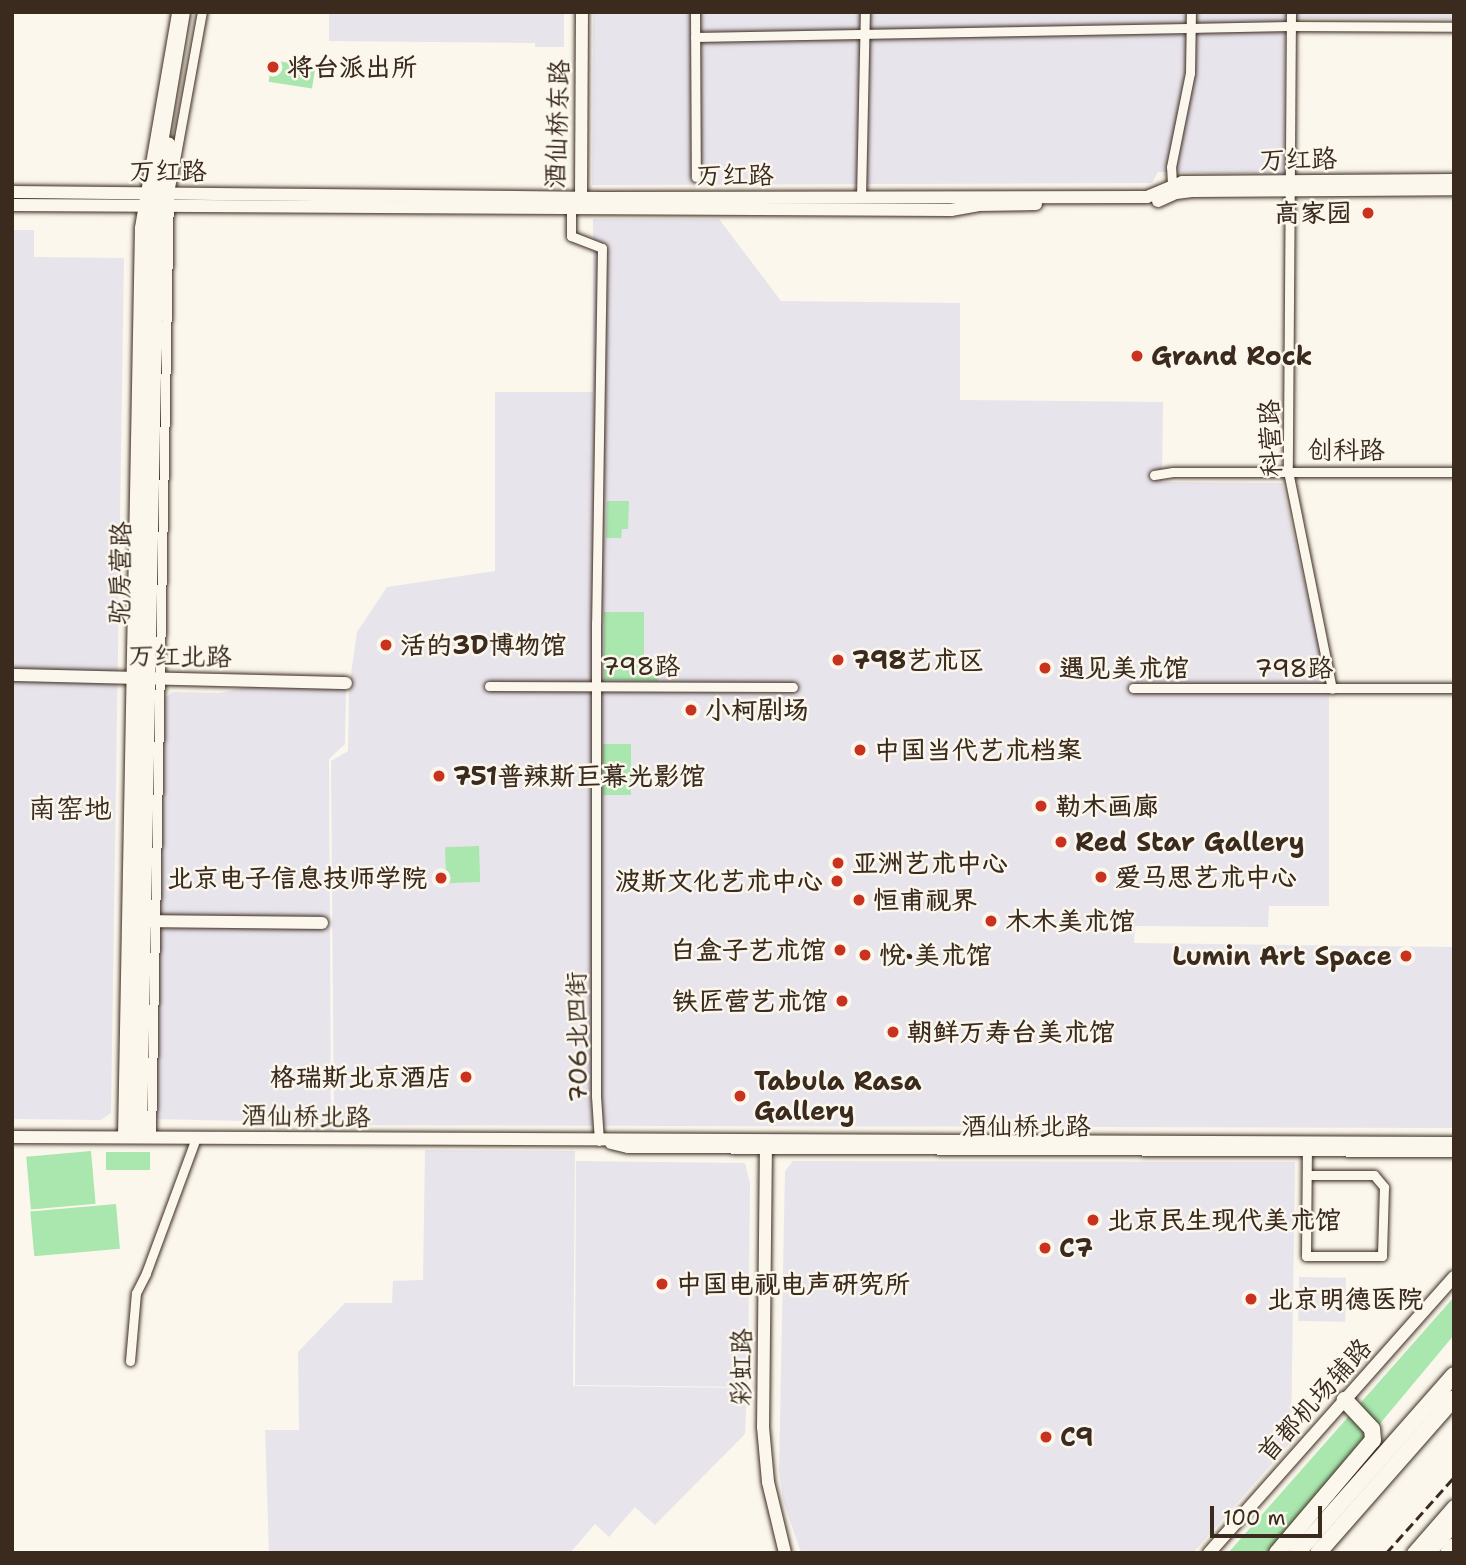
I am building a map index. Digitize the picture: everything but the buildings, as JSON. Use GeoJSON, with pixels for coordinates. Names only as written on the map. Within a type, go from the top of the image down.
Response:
{"type":"FeatureCollection","features":[{"type":"Feature","properties":{"kind":"highway"},"geometry":{"type":"LineString","coordinates":[[1297,1553],[1454,1375]]}},
{"type":"Feature","properties":{"kind":"highway"},"geometry":{"type":"LineString","coordinates":[[1318,1553],[1454,1398]]}},
{"type":"Feature","properties":{"kind":"highway"},"geometry":{"type":"LineString","coordinates":[[1277,1553],[1373,1440],[1372,1429],[1345,1400]]}},
{"type":"Feature","properties":{"kind":"highway"},"geometry":{"type":"LineString","coordinates":[[1330,1553],[1369,1494]]}},
{"type":"Feature","properties":{"kind":"highway"},"geometry":{"type":"LineString","coordinates":[[1427,1553],[1454,1523]]}},
{"type":"Feature","properties":{"kind":"highway"},"geometry":{"type":"LineString","coordinates":[[1448,1553],[1454,1546]]}},
{"type":"Feature","properties":{"kind":"street"},"geometry":{"type":"LineString","coordinates":[[145,678],[156,199],[176,12]]}},
{"type":"Feature","properties":{"kind":"street","name":"驼房营路"},"geometry":{"type":"LineString","coordinates":[[136,1137],[156,199],[184,12]]}},
{"type":"Feature","properties":{"kind":"street","name":"驼房营路"},"geometry":{"type":"LineString","coordinates":[[156,199],[192,12]]}},
{"type":"Feature","properties":{"kind":"street"},"geometry":{"type":"LineString","coordinates":[[156,199],[202,12]]}},
{"type":"Feature","properties":{"kind":"street","name":"酒仙桥东路"},"geometry":{"type":"LineString","coordinates":[[575,12],[575,201]]}},
{"type":"Feature","properties":{"kind":"street","name":"酒仙桥东路"},"geometry":{"type":"LineString","coordinates":[[575,201],[583,12]]}},
{"type":"Feature","properties":{"kind":"street"},"geometry":{"type":"LineString","coordinates":[[695,12],[696,177]]}},
{"type":"Feature","properties":{"kind":"street"},"geometry":{"type":"LineString","coordinates":[[861,198],[865,12]]}},
{"type":"Feature","properties":{"kind":"street"},"geometry":{"type":"LineString","coordinates":[[1172,184],[1171,167],[1190,74],[1191,12]]}},
{"type":"Feature","properties":{"kind":"street","name":"科营路"},"geometry":{"type":"LineString","coordinates":[[1291,12],[1292,187],[1288,471],[1332,689]]}},
{"type":"Feature","properties":{"kind":"street"},"geometry":{"type":"LineString","coordinates":[[695,37],[1191,27],[1454,27]]}},
{"type":"Feature","properties":{"kind":"street","name":"万红路"},"geometry":{"type":"LineString","coordinates":[[575,201],[950,210],[978,205],[1151,203],[1176,193],[1192,191],[1454,180]]}},
{"type":"Feature","properties":{"kind":"street","name":"万红路"},"geometry":{"type":"LineString","coordinates":[[12,192],[156,199],[575,201],[1147,197],[1172,184],[1454,189]]}},
{"type":"Feature","properties":{"kind":"street","name":"万红路"},"geometry":{"type":"LineString","coordinates":[[12,205],[156,199]]}},
{"type":"Feature","properties":{"kind":"street","name":"706北四街"},"geometry":{"type":"LineString","coordinates":[[575,201],[571,236],[602,248],[596,933],[599,1141]]}},
{"type":"Feature","properties":{"kind":"street","name":"创科路"},"geometry":{"type":"LineString","coordinates":[[1154,475],[1173,472],[1454,472]]}},
{"type":"Feature","properties":{"kind":"street","name":"万红北路"},"geometry":{"type":"LineString","coordinates":[[12,675],[346,683]]}},
{"type":"Feature","properties":{"kind":"street","name":"驼房营路"},"geometry":{"type":"LineString","coordinates":[[136,1137],[150,921],[145,678]]}},
{"type":"Feature","properties":{"kind":"street","name":"798路"},"geometry":{"type":"LineString","coordinates":[[489,686],[793,687]]}},
{"type":"Feature","properties":{"kind":"street","name":"798路"},"geometry":{"type":"LineString","coordinates":[[1133,688],[1454,688]]}},
{"type":"Feature","properties":{"kind":"street"},"geometry":{"type":"LineString","coordinates":[[150,921],[322,923]]}},
{"type":"Feature","properties":{"kind":"street","name":"酒仙桥北路"},"geometry":{"type":"LineString","coordinates":[[12,1137],[599,1141],[628,1147],[766,1143],[1454,1143]]}},
{"type":"Feature","properties":{"kind":"street"},"geometry":{"type":"LineString","coordinates":[[130,1361],[135,1293],[146,1273],[196,1138]]}},
{"type":"Feature","properties":{"kind":"street","name":"酒仙桥北路"},"geometry":{"type":"LineString","coordinates":[[766,1143],[1454,1151]]}},
{"type":"Feature","properties":{"kind":"street","name":"彩虹路"},"geometry":{"type":"LineString","coordinates":[[766,1143],[763,1427],[768,1482],[785,1553]]}},
{"type":"Feature","properties":{"kind":"street"},"geometry":{"type":"LineString","coordinates":[[1307,1150],[1306,1255],[1382,1256],[1384,1187],[1374,1174],[1307,1175]]}},
{"type":"Feature","properties":{"kind":"street","name":"首都机场辅路"},"geometry":{"type":"LineString","coordinates":[[1209,1553],[1454,1277]]}},
{"type":"Feature","properties":{"kind":"street"},"geometry":{"type":"LineString","coordinates":[[1413,1553],[1454,1506]]}},
{"type":"Feature","properties":{"kind":"shaded area"},"geometry":{"type":"Polygon","coordinates":[[[329,12],[564,12],[564,47],[535,47],[535,43],[329,41],[329,12]]]}},
{"type":"Feature","properties":{"kind":"shaded area"},"geometry":{"type":"Polygon","coordinates":[[[593,12],[1454,12],[1454,19],[1285,18],[1284,174],[1158,172],[1152,183],[592,185],[593,12]]]}},
{"type":"Feature","properties":{"kind":"shaded area","name":"798艺术区"},"geometry":{"type":"Polygon","coordinates":[[[593,219],[719,219],[781,301],[960,303],[960,400],[1163,402],[1162,482],[1282,483],[1329,691],[1329,906],[1269,906],[1268,927],[1135,926],[1134,943],[1454,947],[1454,1128],[334,1125],[331,761],[348,751],[349,688],[357,632],[387,587],[495,571],[495,392],[593,392],[593,219]]]}},
{"type":"Feature","properties":{"kind":"shaded area"},"geometry":{"type":"Polygon","coordinates":[[[12,230],[34,230],[34,257],[124,258],[111,1113],[101,1120],[12,1119],[12,230]]]}},
{"type":"Feature","properties":{"kind":"shaded area"},"geometry":{"type":"Polygon","coordinates":[[[248,687],[346,689],[345,744],[329,759],[331,1123],[154,1119],[160,701],[173,692],[219,693],[248,687]]]}},
{"type":"Feature","properties":{"kind":"shaded area"},"geometry":{"type":"Polygon","coordinates":[[[425,1150],[575,1151],[573,1386],[747,1388],[745,1434],[655,1525],[635,1507],[609,1537],[595,1524],[570,1553],[269,1553],[265,1430],[299,1430],[298,1352],[345,1303],[392,1303],[393,1281],[423,1280],[425,1150]]]}},
{"type":"Feature","properties":{"kind":"shaded area","name":"中国电视电声研究所"},"geometry":{"type":"Polygon","coordinates":[[[576,1161],[745,1163],[750,1183],[748,1387],[575,1385],[576,1161]]]}},
{"type":"Feature","properties":{"kind":"shaded area"},"geometry":{"type":"Polygon","coordinates":[[[793,1161],[1295,1162],[1291,1442],[1193,1553],[801,1553],[783,1500],[779,1471],[785,1171],[793,1161]]]}},
{"type":"Feature","properties":{"kind":"shaded area"},"geometry":{"type":"Polygon","coordinates":[[[1299,1277],[1346,1278],[1345,1322],[1298,1321],[1299,1277]]]}},
{"type":"Feature","properties":{"kind":"green space"},"geometry":{"type":"Polygon","coordinates":[[[272,60],[315,67],[312,89],[269,82],[272,60]]]}},
{"type":"Feature","properties":{"kind":"green space"},"geometry":{"type":"Polygon","coordinates":[[[607,501],[629,501],[628,529],[622,529],[621,538],[606,538],[607,501]]]}},
{"type":"Feature","properties":{"kind":"green space"},"geometry":{"type":"Polygon","coordinates":[[[604,612],[644,612],[644,667],[658,668],[658,681],[604,680],[604,612]]]}},
{"type":"Feature","properties":{"kind":"green space"},"geometry":{"type":"Polygon","coordinates":[[[603,744],[631,744],[631,795],[603,795],[603,744]]]}},
{"type":"Feature","properties":{"kind":"green space"},"geometry":{"type":"Polygon","coordinates":[[[479,846],[480,882],[446,883],[445,847],[479,846]]]}},
{"type":"Feature","properties":{"kind":"green space"},"geometry":{"type":"Polygon","coordinates":[[[91,1151],[96,1204],[31,1209],[26,1157],[91,1151]]]}},
{"type":"Feature","properties":{"kind":"green space"},"geometry":{"type":"Polygon","coordinates":[[[106,1152],[150,1152],[150,1170],[106,1170],[106,1152]]]}},
{"type":"Feature","properties":{"kind":"green space"},"geometry":{"type":"Polygon","coordinates":[[[116,1204],[120,1249],[34,1256],[30,1211],[116,1204]]]}},
{"type":"Feature","properties":{"kind":"green space"},"geometry":{"type":"Polygon","coordinates":[[[1454,1297],[1454,1335],[1272,1553],[1228,1553],[1454,1297]]]}},
{"type":"Feature","properties":{"kind":"railway"},"geometry":{"type":"LineString","coordinates":[[1386,1553],[1454,1477]]}},
{"type":"Feature","properties":{"kind":"place","name":"将台派出所"},"geometry":{"type":"Point","coordinates":[273,67]}},
{"type":"Feature","properties":{"kind":"place","name":"高家园"},"geometry":{"type":"Point","coordinates":[1368,213]}},
{"type":"Feature","properties":{"kind":"place","name":"Grand Rock"},"geometry":{"type":"Point","coordinates":[1137,356]}},
{"type":"Feature","properties":{"kind":"place","name":"活的3D博物馆"},"geometry":{"type":"Point","coordinates":[386,645]}},
{"type":"Feature","properties":{"kind":"place","name":"798艺术区"},"geometry":{"type":"Point","coordinates":[838,660]}},
{"type":"Feature","properties":{"kind":"place","name":"遇见美术馆"},"geometry":{"type":"Point","coordinates":[1045,668]}},
{"type":"Feature","properties":{"kind":"place","name":"小柯剧场"},"geometry":{"type":"Point","coordinates":[691,710]}},
{"type":"Feature","properties":{"kind":"place","name":"中国当代艺术档案"},"geometry":{"type":"Point","coordinates":[860,750]}},
{"type":"Feature","properties":{"kind":"place","name":"751普辣斯巨幕光影馆"},"geometry":{"type":"Point","coordinates":[439,776]}},
{"type":"Feature","properties":{"kind":"place","name":"勒木画廊"},"geometry":{"type":"Point","coordinates":[1041,806]}},
{"type":"Feature","properties":{"kind":"place","name":"Red Star Gallery"},"geometry":{"type":"Point","coordinates":[1061,842]}},
{"type":"Feature","properties":{"kind":"place","name":"亚洲艺术中心"},"geometry":{"type":"Point","coordinates":[838,863]}},
{"type":"Feature","properties":{"kind":"place","name":"爱马思艺术中心"},"geometry":{"type":"Point","coordinates":[1101,877]}},
{"type":"Feature","properties":{"kind":"place","name":"北京电子信息技师学院"},"geometry":{"type":"Point","coordinates":[441,878]}},
{"type":"Feature","properties":{"kind":"place","name":"波斯文化艺术中心"},"geometry":{"type":"Point","coordinates":[837,881]}},
{"type":"Feature","properties":{"kind":"place","name":"恒甫视界"},"geometry":{"type":"Point","coordinates":[859,900]}},
{"type":"Feature","properties":{"kind":"place","name":"木木美术馆"},"geometry":{"type":"Point","coordinates":[991,921]}},
{"type":"Feature","properties":{"kind":"place","name":"白盒子艺术馆"},"geometry":{"type":"Point","coordinates":[840,950]}},
{"type":"Feature","properties":{"kind":"place","name":"悦·美术馆"},"geometry":{"type":"Point","coordinates":[865,955]}},
{"type":"Feature","properties":{"kind":"place","name":"Lumin Art Space"},"geometry":{"type":"Point","coordinates":[1406,956]}},
{"type":"Feature","properties":{"kind":"place","name":"铁匠营艺术馆"},"geometry":{"type":"Point","coordinates":[842,1001]}},
{"type":"Feature","properties":{"kind":"place","name":"朝鲜万寿台美术馆"},"geometry":{"type":"Point","coordinates":[893,1032]}},
{"type":"Feature","properties":{"kind":"place","name":"格瑞斯北京酒店"},"geometry":{"type":"Point","coordinates":[466,1077]}},
{"type":"Feature","properties":{"kind":"place","name":"Tabula Rasa Gallery"},"geometry":{"type":"Point","coordinates":[740,1096]}},
{"type":"Feature","properties":{"kind":"place","name":"北京民生现代美术馆"},"geometry":{"type":"Point","coordinates":[1093,1220]}},
{"type":"Feature","properties":{"kind":"place","name":"C7"},"geometry":{"type":"Point","coordinates":[1045,1248]}},
{"type":"Feature","properties":{"kind":"place","name":"中国电视电声研究所"},"geometry":{"type":"Point","coordinates":[662,1284]}},
{"type":"Feature","properties":{"kind":"place","name":"北京明德医院"},"geometry":{"type":"Point","coordinates":[1251,1299]}},
{"type":"Feature","properties":{"kind":"place","name":"C9"},"geometry":{"type":"Point","coordinates":[1046,1437]}},
{"type":"Feature","properties":{"kind":"district","name":"南窑地"},"geometry":{"type":"Point","coordinates":[70,808]}}]}
